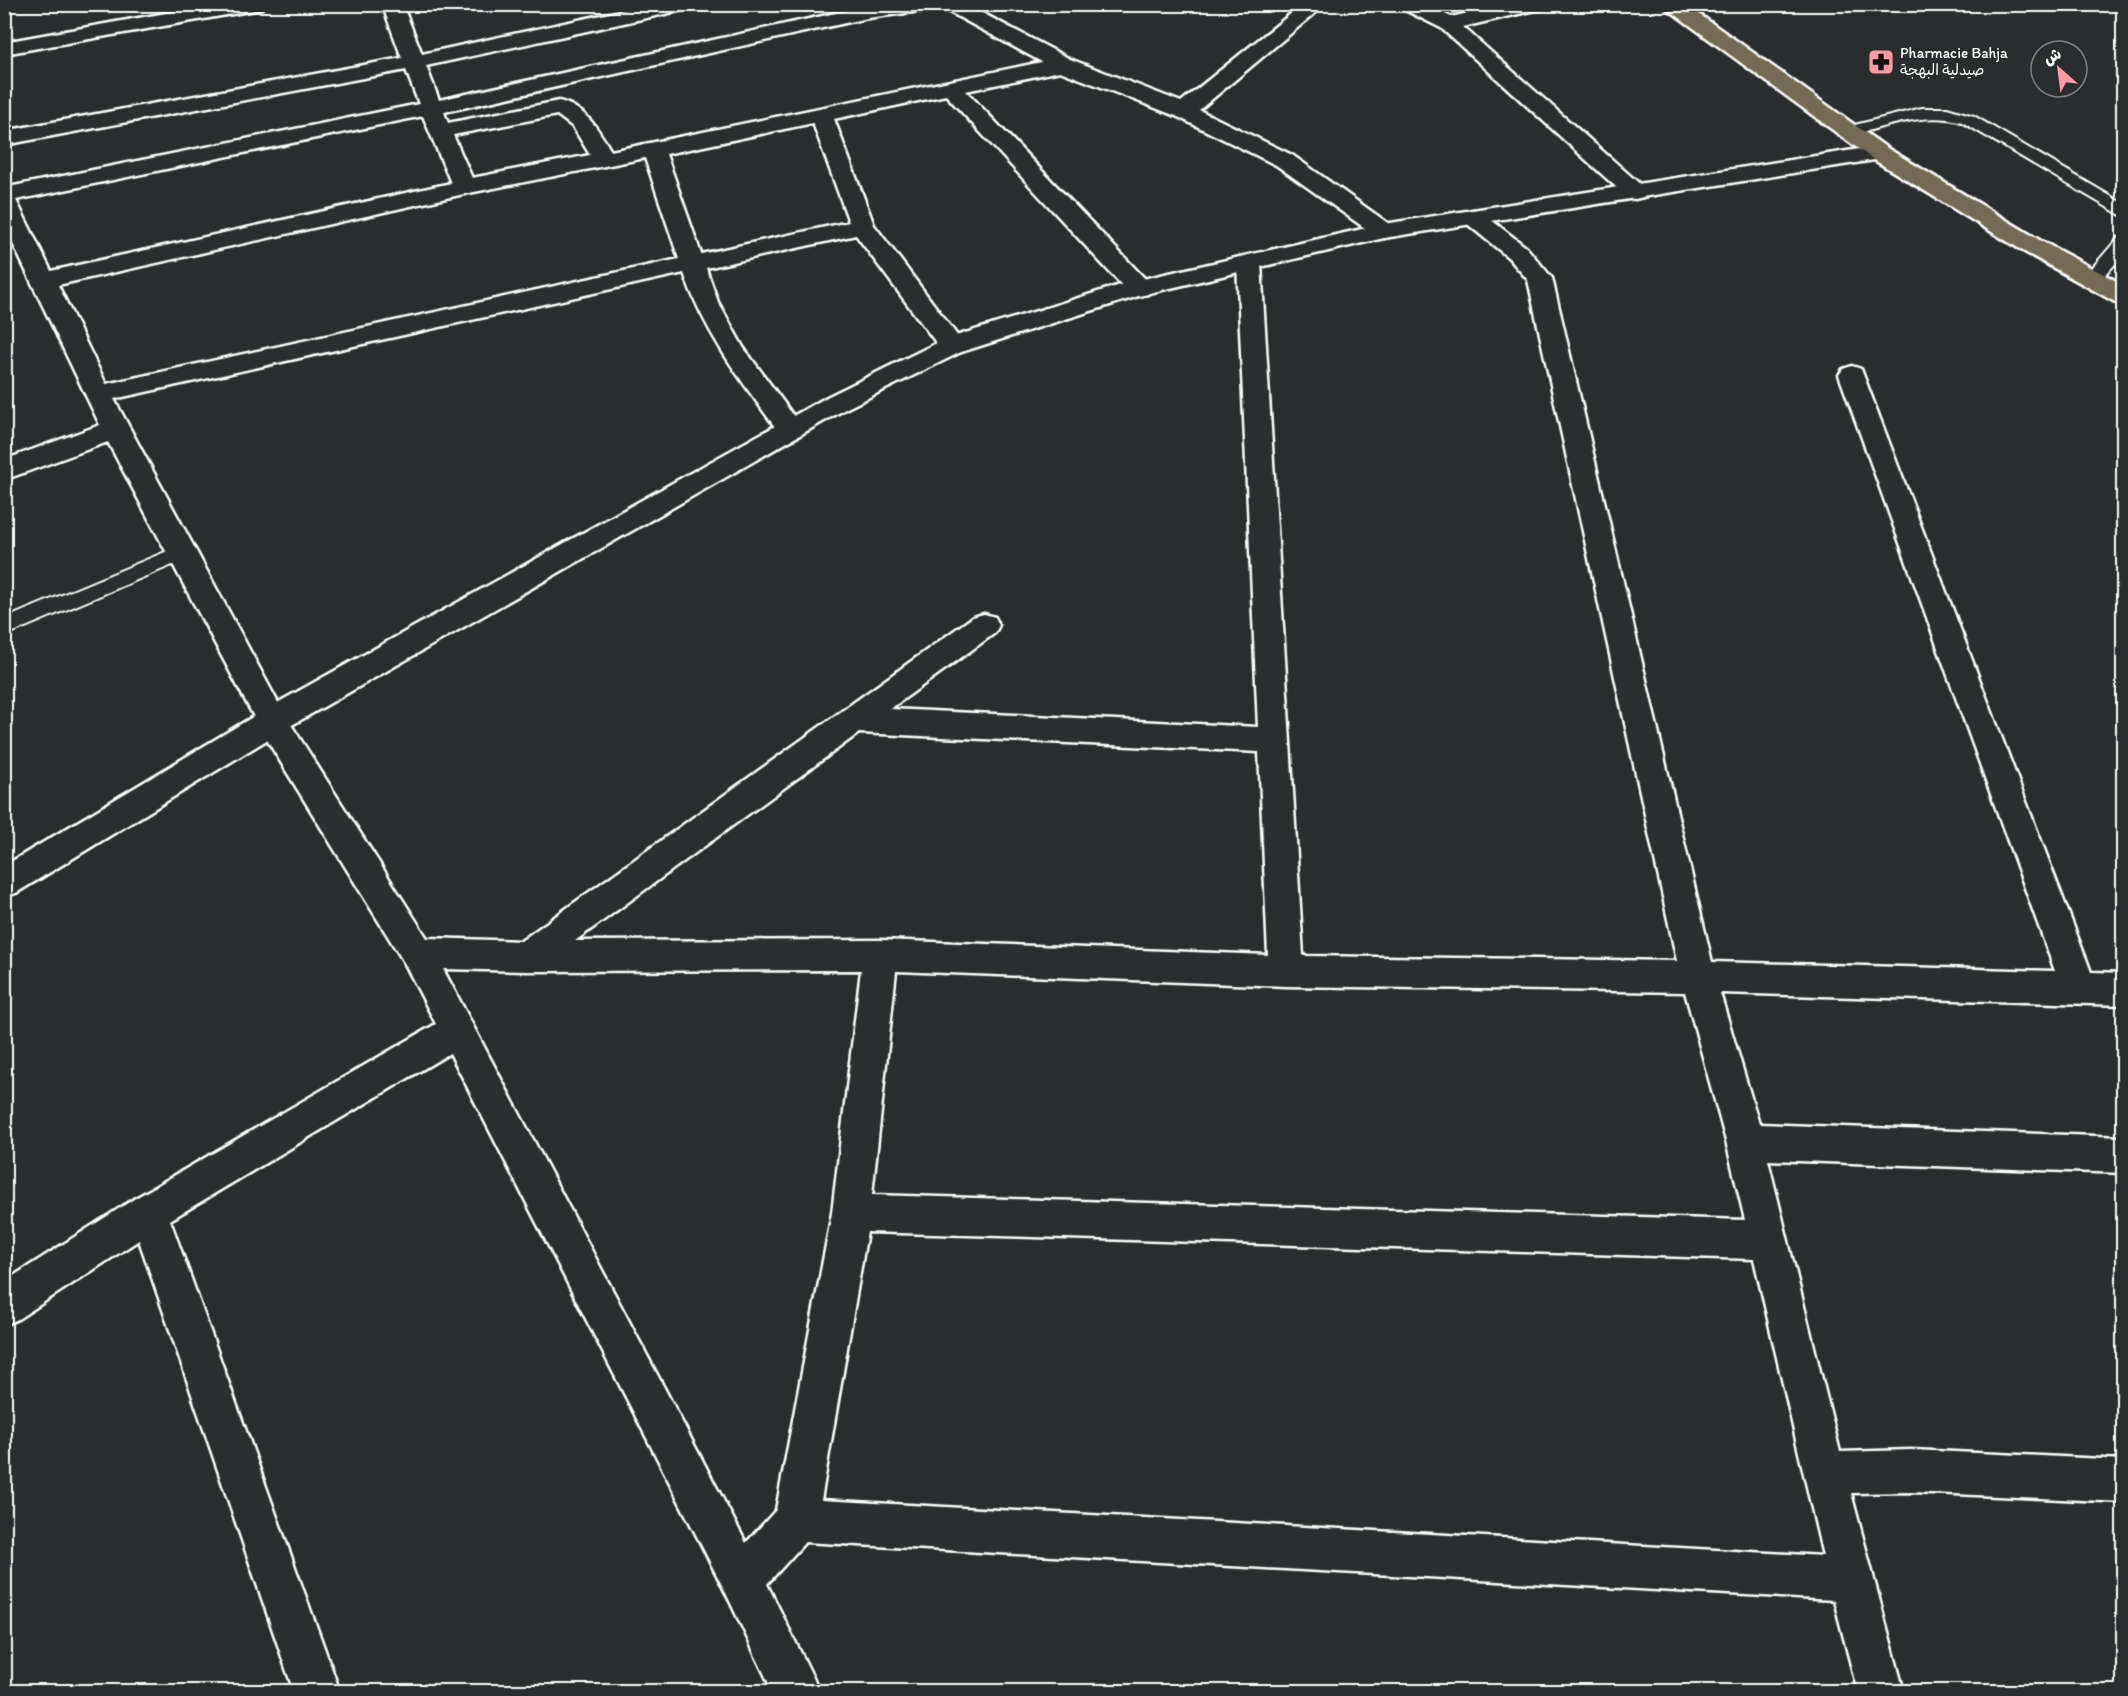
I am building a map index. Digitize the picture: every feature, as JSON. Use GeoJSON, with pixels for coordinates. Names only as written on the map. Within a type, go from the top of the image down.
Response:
{"type":"FeatureCollection","features":[{"type":"Feature","properties":{"kind":"main road"},"geometry":{"type":"LineString","coordinates":[[1671,4],[1879,153],[2032,246],[2124,296]]}},
{"type":"Feature","properties":{"kind":"street"},"geometry":{"type":"LineString","coordinates":[[4,48],[255,4]]}},
{"type":"Feature","properties":{"kind":"street"},"geometry":{"type":"LineString","coordinates":[[392,4],[440,131],[464,187]]}},
{"type":"Feature","properties":{"kind":"street"},"geometry":{"type":"LineString","coordinates":[[4,138],[414,62],[683,4]]}},
{"type":"Feature","properties":{"kind":"street"},"geometry":{"type":"LineString","coordinates":[[797,1692],[742,1580],[458,1030],[417,953],[272,721],[115,429],[4,197],[431,108],[868,12],[929,4]]}},
{"type":"Feature","properties":{"kind":"street"},"geometry":{"type":"LineString","coordinates":[[937,4],[949,5],[1062,64],[1184,111],[1284,160],[1384,231]]}},
{"type":"Feature","properties":{"kind":"street"},"geometry":{"type":"LineString","coordinates":[[1184,111],[1316,4]]}},
{"type":"Feature","properties":{"kind":"street"},"geometry":{"type":"LineString","coordinates":[[1408,4],[1448,24],[1635,192]]}},
{"type":"Feature","properties":{"kind":"street"},"geometry":{"type":"LineString","coordinates":[[1448,24],[1537,4]]}},
{"type":"Feature","properties":{"kind":"street"},"geometry":{"type":"LineString","coordinates":[[43,281],[464,187],[653,150],[1062,64]]}},
{"type":"Feature","properties":{"kind":"street"},"geometry":{"type":"LineString","coordinates":[[950,86],[1139,288]]}},
{"type":"Feature","properties":{"kind":"street"},"geometry":{"type":"LineString","coordinates":[[440,131],[559,108],[574,115],[586,128],[604,160]]}},
{"type":"Feature","properties":{"kind":"street"},"geometry":{"type":"LineString","coordinates":[[822,114],[862,226],[952,346]]}},
{"type":"Feature","properties":{"kind":"street"},"geometry":{"type":"LineString","coordinates":[[653,150],[706,303],[732,350],[790,429]]}},
{"type":"Feature","properties":{"kind":"street"},"geometry":{"type":"LineString","coordinates":[[4,883],[272,721],[790,429],[952,346],[1139,288],[1384,231],[1879,153]]}},
{"type":"Feature","properties":{"kind":"street"},"geometry":{"type":"LineString","coordinates":[[1473,217],[1518,253],[1540,279],[1698,977],[1745,1141],[1850,1579],[1881,1692]]}},
{"type":"Feature","properties":{"kind":"street"},"geometry":{"type":"LineString","coordinates":[[99,394],[862,226]]}},
{"type":"Feature","properties":{"kind":"street"},"geometry":{"type":"LineString","coordinates":[[1249,264],[1286,971]]}},
{"type":"Feature","properties":{"kind":"street"},"geometry":{"type":"LineString","coordinates":[[1852,375],[2079,988]]}},
{"type":"Feature","properties":{"kind":"street"},"geometry":{"type":"LineString","coordinates":[[4,471],[115,429]]}},
{"type":"Feature","properties":{"kind":"street"},"geometry":{"type":"LineString","coordinates":[[527,956],[984,625]]}},
{"type":"Feature","properties":{"kind":"street"},"geometry":{"type":"LineString","coordinates":[[853,720],[1274,740]]}},
{"type":"Feature","properties":{"kind":"street"},"geometry":{"type":"LineString","coordinates":[[417,953],[527,956],[880,955],[1286,971],[1698,977],[2124,989]]}},
{"type":"Feature","properties":{"kind":"street"},"geometry":{"type":"LineString","coordinates":[[742,1580],[796,1520],[851,1212],[880,955]]}},
{"type":"Feature","properties":{"kind":"street"},"geometry":{"type":"LineString","coordinates":[[4,1305],[148,1212],[458,1030]]}},
{"type":"Feature","properties":{"kind":"street"},"geometry":{"type":"LineString","coordinates":[[1745,1141],[2124,1155]]}},
{"type":"Feature","properties":{"kind":"street"},"geometry":{"type":"LineString","coordinates":[[148,1212],[317,1692]]}},
{"type":"Feature","properties":{"kind":"street"},"geometry":{"type":"LineString","coordinates":[[851,1212],[1770,1240]]}},
{"type":"Feature","properties":{"kind":"street"},"geometry":{"type":"LineString","coordinates":[[1826,1473],[1911,1471],[2124,1481]]}},
{"type":"Feature","properties":{"kind":"street"},"geometry":{"type":"LineString","coordinates":[[796,1520],[1850,1579]]}},
{"type":"Feature","properties":{"kind":"lane"},"geometry":{"type":"LineString","coordinates":[[1849,131],[1922,113],[1947,113],[1968,119],[2124,212]]}},
{"type":"Feature","properties":{"kind":"lane"},"geometry":{"type":"LineString","coordinates":[[2092,279],[2124,242]]}},
{"type":"Feature","properties":{"kind":"lane"},"geometry":{"type":"LineString","coordinates":[[4,628],[182,553]]}},
{"type":"Feature","properties":{"kind":"place","name":"Pharmacie Bahja صيدلية البهجة"},"geometry":{"type":"Point","coordinates":[1881,62]}}]}
